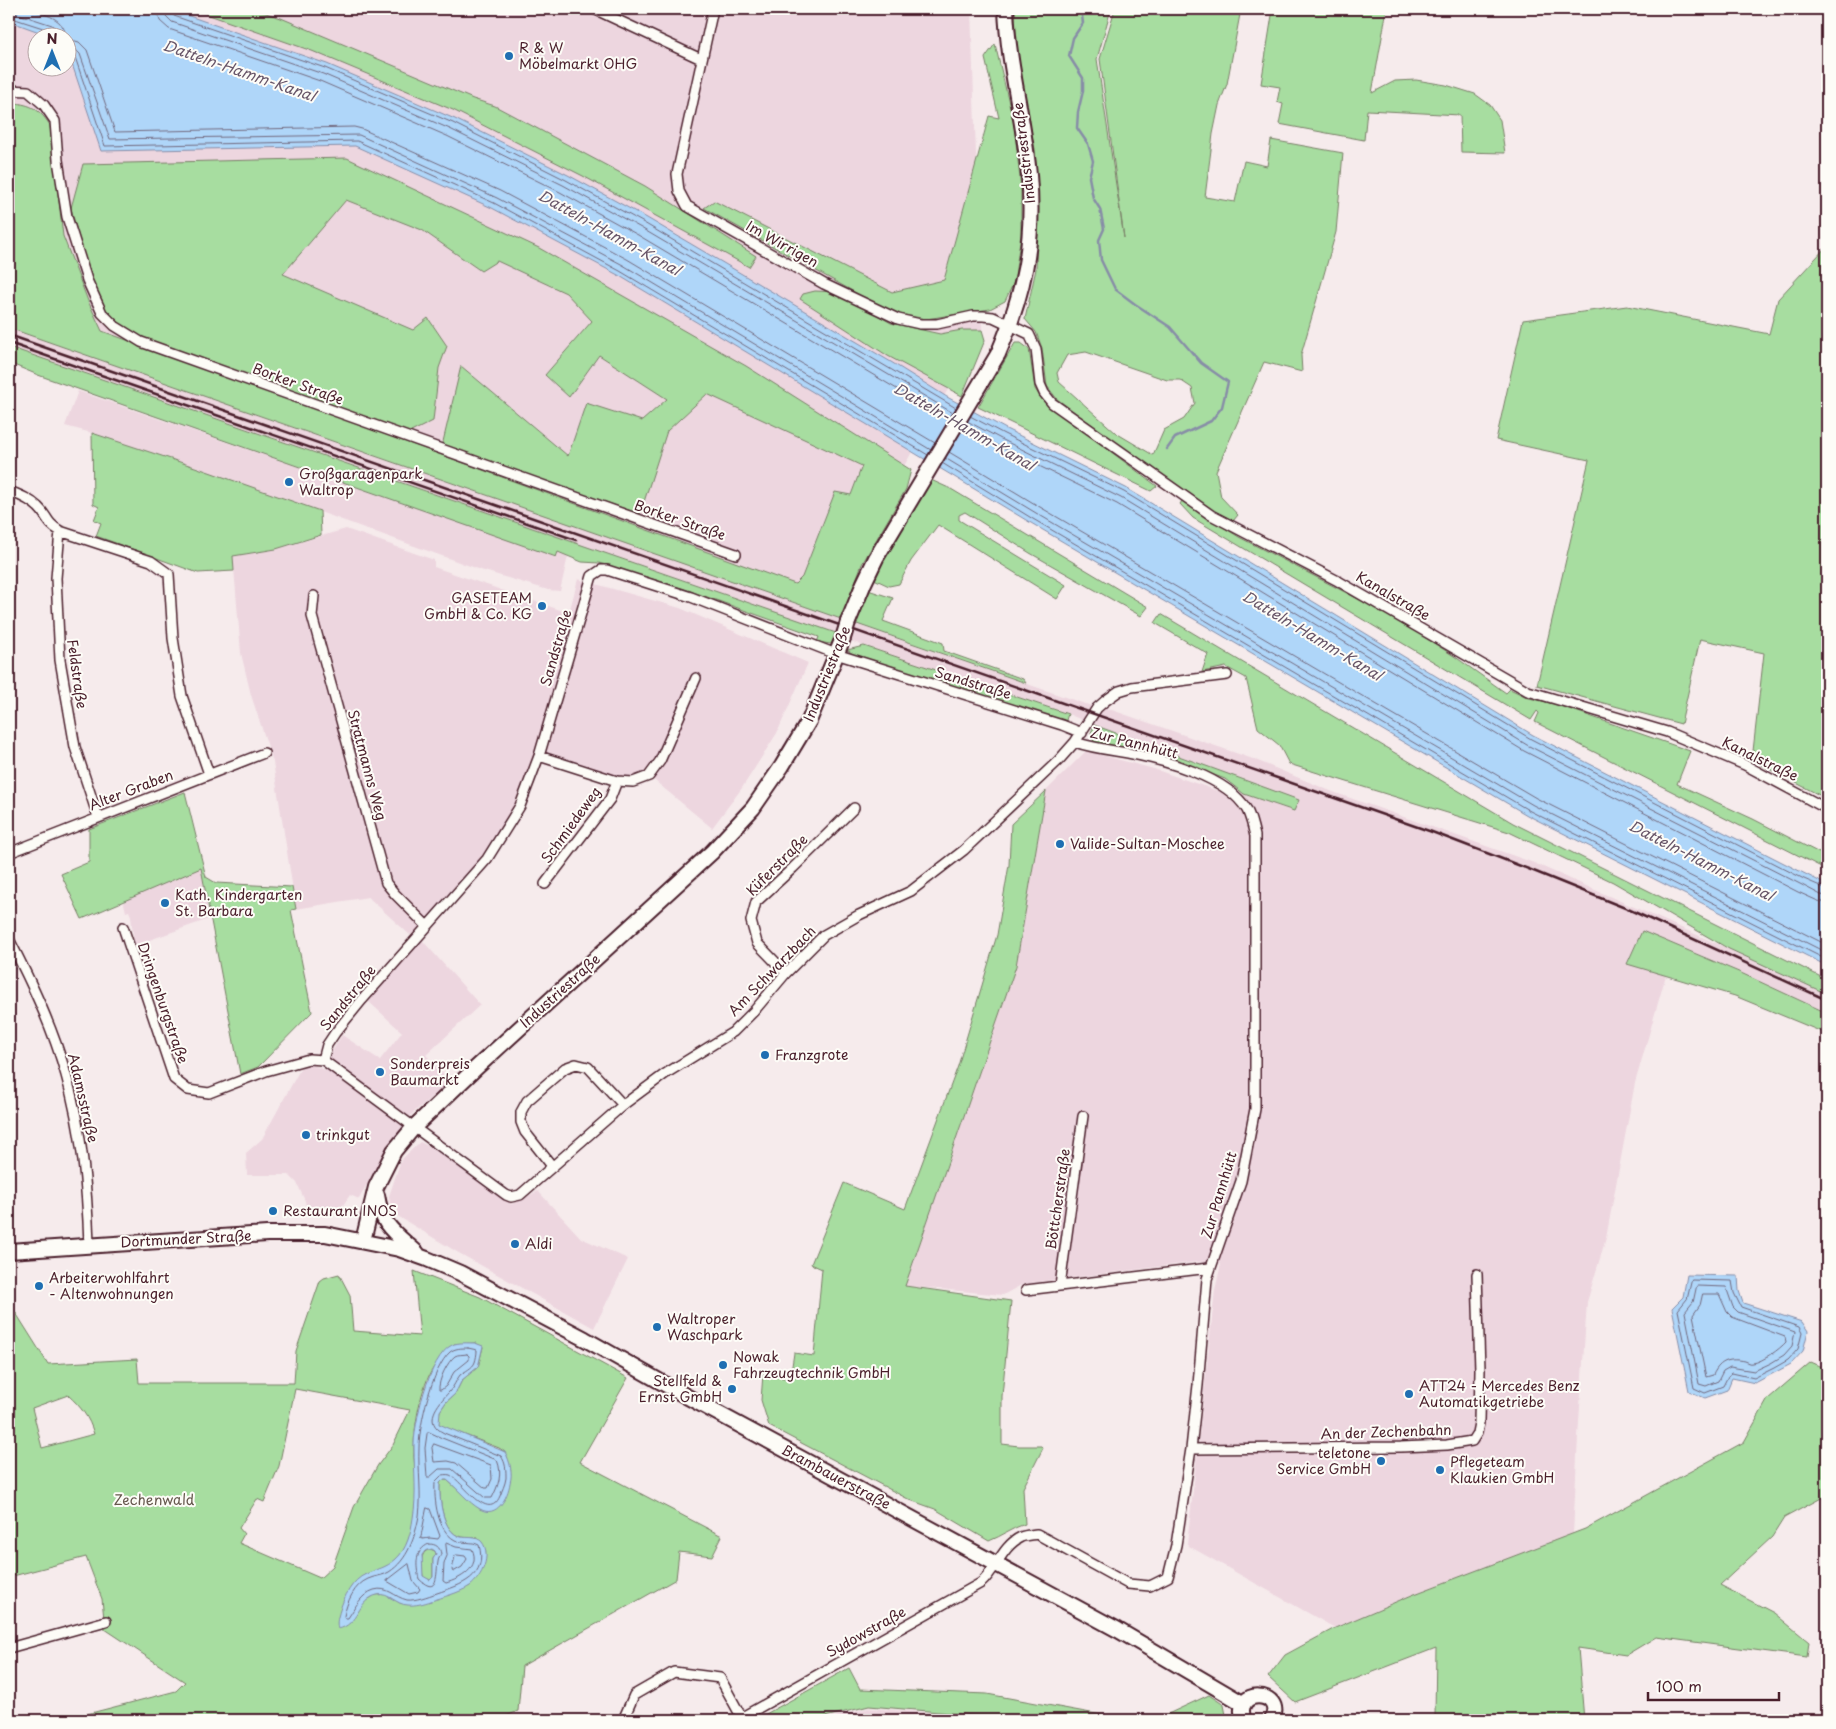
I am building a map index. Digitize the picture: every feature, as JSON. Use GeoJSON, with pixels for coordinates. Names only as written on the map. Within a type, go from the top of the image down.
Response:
{"type":"FeatureCollection","features":[{"type":"Feature","properties":{"kind":"main road","name":"Industriestraße"},"geometry":{"type":"LineString","coordinates":[[363,1241],[376,1187],[394,1151],[414,1127],[712,852],[753,808],[782,766],[809,721],[848,622],[876,558],[998,354],[1021,292],[1026,268],[1031,211],[1029,175],[1011,62],[1006,9]]}},
{"type":"Feature","properties":{"kind":"main road","name":"Brambauerstraße"},"geometry":{"type":"LineString","coordinates":[[376,1187],[380,1212],[386,1224],[423,1258]]}},
{"type":"Feature","properties":{"kind":"main road","name":"Dortmunder Straße"},"geometry":{"type":"LineString","coordinates":[[9,1251],[89,1244],[275,1234],[325,1234],[363,1241]]}},
{"type":"Feature","properties":{"kind":"main road","name":"Brambauerstraße"},"geometry":{"type":"LineString","coordinates":[[363,1241],[399,1249],[460,1273],[532,1310],[701,1404],[1140,1642],[1244,1704]]}},
{"type":"Feature","properties":{"kind":"main road"},"geometry":{"type":"LineString","coordinates":[[1244,1720],[1242,1710],[1244,1704],[1251,1698],[1259,1696],[1264,1697],[1273,1704],[1273,1720]]}},
{"type":"Feature","properties":{"kind":"street"},"geometry":{"type":"LineString","coordinates":[[594,9],[701,59]]}},
{"type":"Feature","properties":{"kind":"street","name":"Im Wirrigen"},"geometry":{"type":"LineString","coordinates":[[712,9],[676,174],[679,192],[687,206],[824,284],[898,318],[920,324],[937,324],[973,316],[983,316],[993,317],[1010,324]]}},
{"type":"Feature","properties":{"kind":"street","name":"Borker Straße"},"geometry":{"type":"LineString","coordinates":[[9,90],[28,91],[44,105],[55,122],[66,218],[87,280],[102,313],[115,326],[141,342],[736,554]]}},
{"type":"Feature","properties":{"kind":"street","name":"Kanalstraße"},"geometry":{"type":"LineString","coordinates":[[1010,324],[1029,334],[1033,341],[1038,358],[1040,384],[1044,393],[1052,402],[1211,515],[1338,581],[1528,690],[1667,732],[1745,765],[1827,809]]}},
{"type":"Feature","properties":{"kind":"street"},"geometry":{"type":"LineString","coordinates":[[9,491],[28,499],[40,508],[46,519],[60,531],[151,561],[169,574],[173,638],[182,696],[210,774]]}},
{"type":"Feature","properties":{"kind":"street","name":"Feldstraße"},"geometry":{"type":"LineString","coordinates":[[60,531],[56,578],[56,619],[60,660],[75,746],[98,817]]}},
{"type":"Feature","properties":{"kind":"street","name":"Sandstraße"},"geometry":{"type":"LineString","coordinates":[[323,1060],[327,1045],[335,1033],[487,859],[520,806],[538,756],[592,576],[600,570],[607,570],[691,597],[836,654],[1062,725],[1082,733]]}},
{"type":"Feature","properties":{"kind":"street","name":"Stratmanns Weg"},"geometry":{"type":"LineString","coordinates":[[314,596],[312,616],[386,883],[427,926]]}},
{"type":"Feature","properties":{"kind":"street","name":"Am Schwarzbach"},"geometry":{"type":"LineString","coordinates":[[414,1127],[511,1197],[520,1195],[623,1105],[665,1074],[733,1032],[824,934],[859,915],[911,891],[964,850],[1059,760],[1082,733],[1097,708],[1105,701],[1119,691],[1132,687],[1227,675]]}},
{"type":"Feature","properties":{"kind":"street","name":"Schmiedeweg"},"geometry":{"type":"LineString","coordinates":[[538,756],[616,781],[633,782],[649,776],[660,761],[696,678]]}},
{"type":"Feature","properties":{"kind":"street","name":"Zur Pannhütt"},"geometry":{"type":"LineString","coordinates":[[997,1563],[1004,1552],[1021,1538],[1037,1534],[1128,1584],[1150,1586],[1168,1577],[1176,1545],[1191,1449],[1204,1301],[1209,1268],[1241,1181],[1254,1109],[1256,846],[1254,830],[1247,810],[1226,788],[1211,779],[1165,762],[1128,753],[1089,747],[1075,742]]}},
{"type":"Feature","properties":{"kind":"street","name":"Alter Graben"},"geometry":{"type":"LineString","coordinates":[[9,853],[264,753]]}},
{"type":"Feature","properties":{"kind":"street","name":"Schmiedeweg"},"geometry":{"type":"LineString","coordinates":[[545,884],[610,799],[616,781]]}},
{"type":"Feature","properties":{"kind":"street","name":"Küferstraße"},"geometry":{"type":"LineString","coordinates":[[786,973],[757,943],[751,921],[756,902],[854,808]]}},
{"type":"Feature","properties":{"kind":"street","name":"Dringenburgstraße"},"geometry":{"type":"LineString","coordinates":[[123,927],[174,1079],[188,1090],[209,1093],[266,1071],[309,1059],[323,1060]]}},
{"type":"Feature","properties":{"kind":"street","name":"Adamsstraße"},"geometry":{"type":"LineString","coordinates":[[9,939],[47,1020],[66,1074],[81,1142],[87,1194],[89,1244]]}},
{"type":"Feature","properties":{"kind":"street"},"geometry":{"type":"LineString","coordinates":[[323,1060],[414,1127]]}},
{"type":"Feature","properties":{"kind":"street"},"geometry":{"type":"LineString","coordinates":[[552,1166],[525,1132],[521,1122],[521,1112],[527,1101],[565,1068],[576,1064],[588,1067],[623,1105]]}},
{"type":"Feature","properties":{"kind":"street","name":"Böttcherstraße"},"geometry":{"type":"LineString","coordinates":[[1060,1286],[1083,1116]]}},
{"type":"Feature","properties":{"kind":"street"},"geometry":{"type":"LineString","coordinates":[[1026,1290],[1209,1268]]}},
{"type":"Feature","properties":{"kind":"street","name":"An der Zechenbahn"},"geometry":{"type":"LineString","coordinates":[[1191,1449],[1401,1447],[1447,1445],[1472,1441],[1477,1433],[1479,1423],[1480,1370],[1477,1274]]}},
{"type":"Feature","properties":{"kind":"street","name":"Sydowstraße"},"geometry":{"type":"LineString","coordinates":[[622,1720],[634,1694],[674,1672],[720,1678],[740,1719],[981,1583],[989,1576],[997,1563]]}},
{"type":"Feature","properties":{"kind":"street"},"geometry":{"type":"LineString","coordinates":[[9,1648],[106,1621]]}},
{"type":"Feature","properties":{"kind":"shaded area"},"geometry":{"type":"Polygon","coordinates":[[[9,9],[971,9],[982,330],[826,602],[9,317],[9,9]]]}},
{"type":"Feature","properties":{"kind":"shaded area"},"geometry":{"type":"Polygon","coordinates":[[[9,328],[1085,704],[1112,710],[1253,759],[1333,792],[1534,863],[1827,994],[1827,1013],[1741,973],[1642,932],[1627,964],[1666,975],[1635,1083],[1606,1238],[1587,1302],[1573,1534],[1412,1595],[1335,1628],[1187,1545],[1215,1290],[1221,1264],[1198,1262],[1023,1284],[1003,1295],[905,1286],[1016,966],[1046,791],[1086,751],[1154,769],[1221,792],[1244,794],[1293,811],[1299,800],[1068,714],[864,646],[822,628],[9,347],[9,328]]]}},
{"type":"Feature","properties":{"kind":"shaded area","name":"Großgaragenpark Waltrop"},"geometry":{"type":"Polygon","coordinates":[[[78,391],[528,546],[555,557],[558,552],[568,556],[560,591],[548,590],[481,570],[195,467],[65,426],[78,391]]]}},
{"type":"Feature","properties":{"kind":"shaded area"},"geometry":{"type":"Polygon","coordinates":[[[346,529],[434,560],[434,567],[569,613],[578,579],[680,608],[808,663],[777,733],[742,788],[712,828],[649,776],[633,782],[539,757],[520,806],[487,859],[427,926],[410,935],[368,897],[296,909],[273,762],[251,695],[241,653],[233,556],[276,549],[346,529]]]}},
{"type":"Feature","properties":{"kind":"shaded area","name":"Kath. Kindergarten St. Barbara"},"geometry":{"type":"Polygon","coordinates":[[[201,867],[209,919],[134,944],[131,916],[129,911],[126,912],[122,895],[201,867]]]}},
{"type":"Feature","properties":{"kind":"shaded area"},"geometry":{"type":"Polygon","coordinates":[[[422,940],[480,1005],[426,1055],[450,1081],[412,1114],[373,1173],[359,1199],[350,1195],[341,1208],[324,1213],[307,1212],[305,1201],[297,1183],[289,1175],[247,1175],[246,1153],[262,1139],[303,1064],[310,1064],[325,1070],[331,1053],[342,1035],[380,1060],[402,1032],[368,1001],[422,940]]]}},
{"type":"Feature","properties":{"kind":"shaded area"},"geometry":{"type":"Polygon","coordinates":[[[420,1142],[512,1204],[538,1191],[581,1238],[628,1259],[594,1328],[457,1252],[391,1212],[389,1196],[401,1160],[420,1142]]]}},
{"type":"Feature","properties":{"kind":"shaded area"},"geometry":{"type":"Polygon","coordinates":[[[868,1708],[1026,1720],[824,1720],[868,1708]]]}},
{"type":"Feature","properties":{"kind":"green space"},"geometry":{"type":"Polygon","coordinates":[[[192,9],[254,9],[281,18],[473,99],[495,106],[645,186],[756,256],[749,267],[583,176],[453,110],[312,51],[192,9]]]}},
{"type":"Feature","properties":{"kind":"green space"},"geometry":{"type":"Polygon","coordinates":[[[1015,9],[1111,9],[1097,59],[1124,238],[1100,59],[1115,9],[1241,9],[1227,84],[1219,105],[1213,134],[1205,197],[1235,202],[1244,161],[1267,166],[1271,140],[1343,153],[1336,232],[1301,355],[1302,372],[1264,362],[1216,471],[1221,497],[1238,515],[1233,521],[1204,507],[1057,399],[1047,386],[1042,348],[1036,332],[1025,319],[1036,269],[1038,204],[1035,149],[1017,63],[1015,9]],[[1086,352],[1067,355],[1057,373],[1059,382],[1116,433],[1153,455],[1164,430],[1184,419],[1195,403],[1192,388],[1180,380],[1167,380],[1086,352]]]}},
{"type":"Feature","properties":{"kind":"green space"},"geometry":{"type":"Polygon","coordinates":[[[1273,9],[1387,9],[1372,93],[1395,81],[1416,80],[1446,85],[1475,94],[1490,105],[1500,120],[1505,153],[1461,152],[1460,115],[1367,110],[1364,140],[1279,124],[1283,104],[1277,102],[1280,87],[1261,84],[1273,9]]]}},
{"type":"Feature","properties":{"kind":"green space"},"geometry":{"type":"Polygon","coordinates":[[[995,44],[1014,124],[1021,188],[1021,234],[1014,282],[1005,301],[990,309],[926,319],[890,312],[704,208],[714,201],[892,292],[944,280],[989,116],[999,118],[985,58],[995,44]]]}},
{"type":"Feature","properties":{"kind":"green space"},"geometry":{"type":"Polygon","coordinates":[[[9,102],[22,104],[37,110],[50,125],[63,236],[88,301],[102,331],[795,584],[802,577],[835,492],[851,495],[862,466],[707,394],[667,431],[640,514],[442,446],[461,366],[568,456],[586,403],[642,421],[667,399],[599,355],[569,397],[545,375],[592,321],[566,293],[497,261],[481,271],[422,230],[346,200],[283,274],[413,330],[428,318],[447,346],[439,368],[433,421],[409,433],[132,334],[105,310],[84,260],[71,208],[83,164],[347,158],[539,248],[746,366],[911,470],[906,489],[862,564],[841,619],[9,328],[9,180],[12,123],[9,121],[9,102]]]}},
{"type":"Feature","properties":{"kind":"green space"},"geometry":{"type":"Polygon","coordinates":[[[1827,246],[1827,799],[1752,760],[1764,653],[1700,639],[1681,724],[1537,685],[1589,460],[1496,440],[1523,320],[1627,306],[1769,334],[1778,299],[1827,246]]]}},
{"type":"Feature","properties":{"kind":"green space"},"geometry":{"type":"Polygon","coordinates":[[[815,291],[838,292],[891,323],[940,334],[962,330],[982,330],[985,340],[962,396],[888,356],[800,299],[803,294],[815,291]]]}},
{"type":"Feature","properties":{"kind":"green space"},"geometry":{"type":"Polygon","coordinates":[[[1015,343],[1021,343],[1029,349],[1035,389],[1044,402],[1157,486],[1151,491],[978,407],[1015,343]]]}},
{"type":"Feature","properties":{"kind":"green space"},"geometry":{"type":"Polygon","coordinates":[[[9,347],[836,633],[831,644],[817,642],[819,637],[682,588],[599,563],[582,562],[558,552],[556,557],[38,375],[9,363],[9,347]]]}},
{"type":"Feature","properties":{"kind":"green space"},"geometry":{"type":"Polygon","coordinates":[[[92,433],[320,511],[321,535],[276,549],[233,556],[234,571],[198,573],[96,536],[101,523],[94,520],[99,507],[93,504],[92,433]]]}},
{"type":"Feature","properties":{"kind":"green space"},"geometry":{"type":"Polygon","coordinates":[[[931,480],[951,489],[1148,607],[1141,616],[1030,553],[965,512],[959,515],[959,520],[1066,585],[1057,599],[938,525],[911,561],[899,584],[889,586],[874,579],[931,480]]]}},
{"type":"Feature","properties":{"kind":"green space"},"geometry":{"type":"Polygon","coordinates":[[[1182,501],[1239,537],[1393,617],[1454,656],[1506,693],[1510,689],[1529,698],[1555,704],[1690,751],[1677,784],[1753,819],[1827,857],[1827,870],[1535,722],[1539,713],[1537,711],[1531,720],[1193,518],[1180,504],[1182,501]]]}},
{"type":"Feature","properties":{"kind":"green space"},"geometry":{"type":"Polygon","coordinates":[[[868,590],[893,598],[883,621],[943,643],[944,651],[1023,679],[1026,683],[854,623],[868,590]]]}},
{"type":"Feature","properties":{"kind":"green space"},"geometry":{"type":"Polygon","coordinates":[[[1161,614],[1513,823],[1827,980],[1827,994],[1729,949],[1613,882],[1509,832],[1289,764],[1279,745],[1258,728],[1246,678],[1226,667],[1202,672],[1208,654],[1155,623],[1161,614]]]}},
{"type":"Feature","properties":{"kind":"green space"},"geometry":{"type":"Polygon","coordinates":[[[864,646],[1068,714],[1065,723],[859,658],[847,650],[864,646]]]}},
{"type":"Feature","properties":{"kind":"green space"},"geometry":{"type":"Polygon","coordinates":[[[1094,725],[1299,800],[1294,811],[1244,794],[1225,779],[1160,755],[1125,747],[1099,744],[1093,740],[1091,733],[1094,725]]]}},
{"type":"Feature","properties":{"kind":"green space"},"geometry":{"type":"Polygon","coordinates":[[[1046,791],[1016,966],[905,1286],[1011,1301],[1002,1396],[1002,1444],[1041,1446],[1043,1448],[1023,1488],[1025,1524],[989,1541],[935,1509],[910,1500],[769,1426],[761,1400],[763,1374],[790,1379],[794,1353],[814,1356],[822,1269],[811,1264],[844,1183],[905,1209],[958,1066],[997,935],[1009,865],[1011,824],[1046,791]]]}},
{"type":"Feature","properties":{"kind":"green space"},"geometry":{"type":"Polygon","coordinates":[[[185,792],[206,877],[216,883],[292,887],[296,909],[291,910],[312,1012],[258,1067],[240,1074],[201,868],[82,919],[61,874],[89,862],[89,829],[185,792]]]}},
{"type":"Feature","properties":{"kind":"green space"},"geometry":{"type":"Polygon","coordinates":[[[1642,931],[1741,973],[1827,1013],[1827,1034],[1735,996],[1627,964],[1642,931]]]}},
{"type":"Feature","properties":{"kind":"green space","name":"Zechenwald"},"geometry":{"type":"Polygon","coordinates":[[[414,1271],[480,1297],[628,1378],[580,1462],[722,1536],[712,1556],[679,1552],[676,1579],[522,1666],[518,1711],[497,1720],[64,1720],[176,1691],[185,1682],[105,1629],[102,1599],[86,1557],[9,1577],[9,1302],[48,1364],[137,1359],[139,1383],[294,1383],[296,1351],[320,1281],[339,1274],[350,1295],[353,1331],[420,1336],[414,1271]],[[475,1343],[454,1344],[429,1375],[419,1406],[415,1428],[416,1482],[412,1530],[402,1552],[395,1561],[384,1569],[364,1575],[364,1602],[375,1595],[385,1594],[400,1603],[430,1601],[470,1586],[478,1538],[458,1536],[448,1527],[441,1505],[440,1483],[443,1480],[447,1480],[481,1510],[505,1452],[439,1425],[440,1411],[455,1394],[462,1380],[478,1367],[483,1347],[475,1343]],[[295,1389],[279,1466],[264,1502],[257,1499],[239,1528],[244,1534],[239,1543],[320,1578],[333,1566],[354,1507],[378,1465],[393,1445],[410,1410],[295,1389]],[[68,1395],[32,1408],[42,1448],[94,1434],[90,1422],[84,1413],[68,1395]]]}},
{"type":"Feature","properties":{"kind":"green space"},"geometry":{"type":"Polygon","coordinates":[[[1811,1362],[1827,1369],[1827,1495],[1784,1518],[1772,1537],[1720,1585],[1774,1613],[1809,1642],[1807,1657],[1656,1637],[1626,1655],[1578,1648],[1584,1720],[1437,1720],[1435,1716],[1436,1648],[1295,1702],[1268,1677],[1285,1655],[1335,1628],[1412,1595],[1585,1529],[1744,1442],[1768,1399],[1811,1362]]]}},
{"type":"Feature","properties":{"kind":"green space"},"geometry":{"type":"Polygon","coordinates":[[[430,1549],[435,1551],[436,1554],[433,1559],[433,1577],[430,1580],[423,1577],[422,1557],[430,1549]]]}},
{"type":"Feature","properties":{"kind":"green space"},"geometry":{"type":"Polygon","coordinates":[[[849,1668],[860,1689],[987,1694],[1129,1720],[1032,1720],[869,1706],[825,1717],[821,1720],[755,1720],[849,1668]]]}},
{"type":"Feature","properties":{"kind":"green space"},"geometry":{"type":"Polygon","coordinates":[[[1209,1695],[1224,1705],[1227,1720],[1155,1720],[1209,1695]]]}},
{"type":"Feature","properties":{"kind":"water","name":"Datteln-Hamm-Kanal"},"geometry":{"type":"Polygon","coordinates":[[[9,9],[169,9],[327,64],[455,119],[568,175],[647,218],[947,397],[1006,429],[1126,488],[1533,735],[1827,885],[1827,966],[1527,815],[1031,523],[618,275],[492,208],[355,146],[101,151],[77,78],[78,28],[28,28],[9,21],[9,9]]]}},
{"type":"Feature","properties":{"kind":"water"},"geometry":{"type":"Polygon","coordinates":[[[1687,1275],[1738,1276],[1739,1291],[1743,1303],[1802,1322],[1808,1331],[1803,1351],[1791,1364],[1755,1383],[1732,1378],[1727,1390],[1705,1398],[1689,1391],[1672,1308],[1683,1297],[1687,1275]]]}},
{"type":"Feature","properties":{"kind":"water"},"geometry":{"type":"Polygon","coordinates":[[[475,1343],[483,1346],[478,1367],[462,1380],[455,1394],[446,1402],[440,1411],[439,1424],[505,1452],[511,1471],[509,1489],[501,1505],[492,1511],[480,1509],[447,1480],[443,1480],[440,1483],[440,1490],[443,1514],[450,1529],[461,1537],[480,1540],[485,1547],[486,1559],[482,1572],[470,1586],[451,1595],[420,1604],[404,1604],[385,1595],[377,1595],[365,1602],[350,1623],[338,1629],[337,1622],[340,1610],[346,1594],[353,1585],[366,1574],[392,1562],[400,1555],[408,1540],[414,1509],[414,1438],[416,1424],[424,1392],[436,1363],[452,1345],[475,1343]],[[432,1549],[425,1551],[422,1555],[423,1576],[430,1580],[433,1577],[435,1551],[432,1549]]]}},
{"type":"Feature","properties":{"kind":"waterway"},"geometry":{"type":"LineString","coordinates":[[1081,9],[1083,23],[1073,38],[1069,56],[1083,78],[1083,91],[1078,112],[1077,128],[1088,144],[1093,161],[1089,177],[1093,198],[1100,209],[1104,229],[1099,240],[1101,260],[1115,289],[1170,327],[1201,363],[1228,382],[1222,407],[1211,421],[1175,438],[1167,449]]}},
{"type":"Feature","properties":{"kind":"railway"},"geometry":{"type":"LineString","coordinates":[[9,335],[1432,832],[1630,910],[1827,1000]]}},
{"type":"Feature","properties":{"kind":"railway"},"geometry":{"type":"LineString","coordinates":[[9,343],[576,540]]}},
{"type":"Feature","properties":{"kind":"place","name":"R & W Möbelmarkt OHG"},"geometry":{"type":"Point","coordinates":[509,56]}},
{"type":"Feature","properties":{"kind":"place","name":"Großgaragenpark Waltrop"},"geometry":{"type":"Point","coordinates":[289,482]}},
{"type":"Feature","properties":{"kind":"place","name":"GASETEAM GmbH & Co. KG"},"geometry":{"type":"Point","coordinates":[542,606]}},
{"type":"Feature","properties":{"kind":"place","name":"Valide-Sultan-Moschee"},"geometry":{"type":"Point","coordinates":[1060,844]}},
{"type":"Feature","properties":{"kind":"place","name":"Kath. Kindergarten St. Barbara"},"geometry":{"type":"Point","coordinates":[165,903]}},
{"type":"Feature","properties":{"kind":"place","name":"Franzgrote"},"geometry":{"type":"Point","coordinates":[765,1055]}},
{"type":"Feature","properties":{"kind":"place","name":"Sonderpreis Baumarkt"},"geometry":{"type":"Point","coordinates":[380,1072]}},
{"type":"Feature","properties":{"kind":"place","name":"trinkgut"},"geometry":{"type":"Point","coordinates":[306,1135]}},
{"type":"Feature","properties":{"kind":"place","name":"Restaurant INOS"},"geometry":{"type":"Point","coordinates":[273,1211]}},
{"type":"Feature","properties":{"kind":"place","name":"Aldi"},"geometry":{"type":"Point","coordinates":[515,1244]}},
{"type":"Feature","properties":{"kind":"place","name":"Arbeiterwohlfahrt - Altenwohnungen"},"geometry":{"type":"Point","coordinates":[39,1286]}},
{"type":"Feature","properties":{"kind":"place","name":"Waltroper Waschpark"},"geometry":{"type":"Point","coordinates":[657,1327]}},
{"type":"Feature","properties":{"kind":"place","name":"Nowak Fahrzeugtechnik GmbH"},"geometry":{"type":"Point","coordinates":[723,1365]}},
{"type":"Feature","properties":{"kind":"place","name":"Stellfeld & Ernst GmbH"},"geometry":{"type":"Point","coordinates":[732,1389]}},
{"type":"Feature","properties":{"kind":"place","name":"ATT24 - Mercedes Benz Automatikgetriebe"},"geometry":{"type":"Point","coordinates":[1409,1394]}},
{"type":"Feature","properties":{"kind":"place","name":"teletone Service GmbH"},"geometry":{"type":"Point","coordinates":[1381,1461]}},
{"type":"Feature","properties":{"kind":"place","name":"Pflegeteam Klaukien GmbH"},"geometry":{"type":"Point","coordinates":[1440,1470]}}]}
